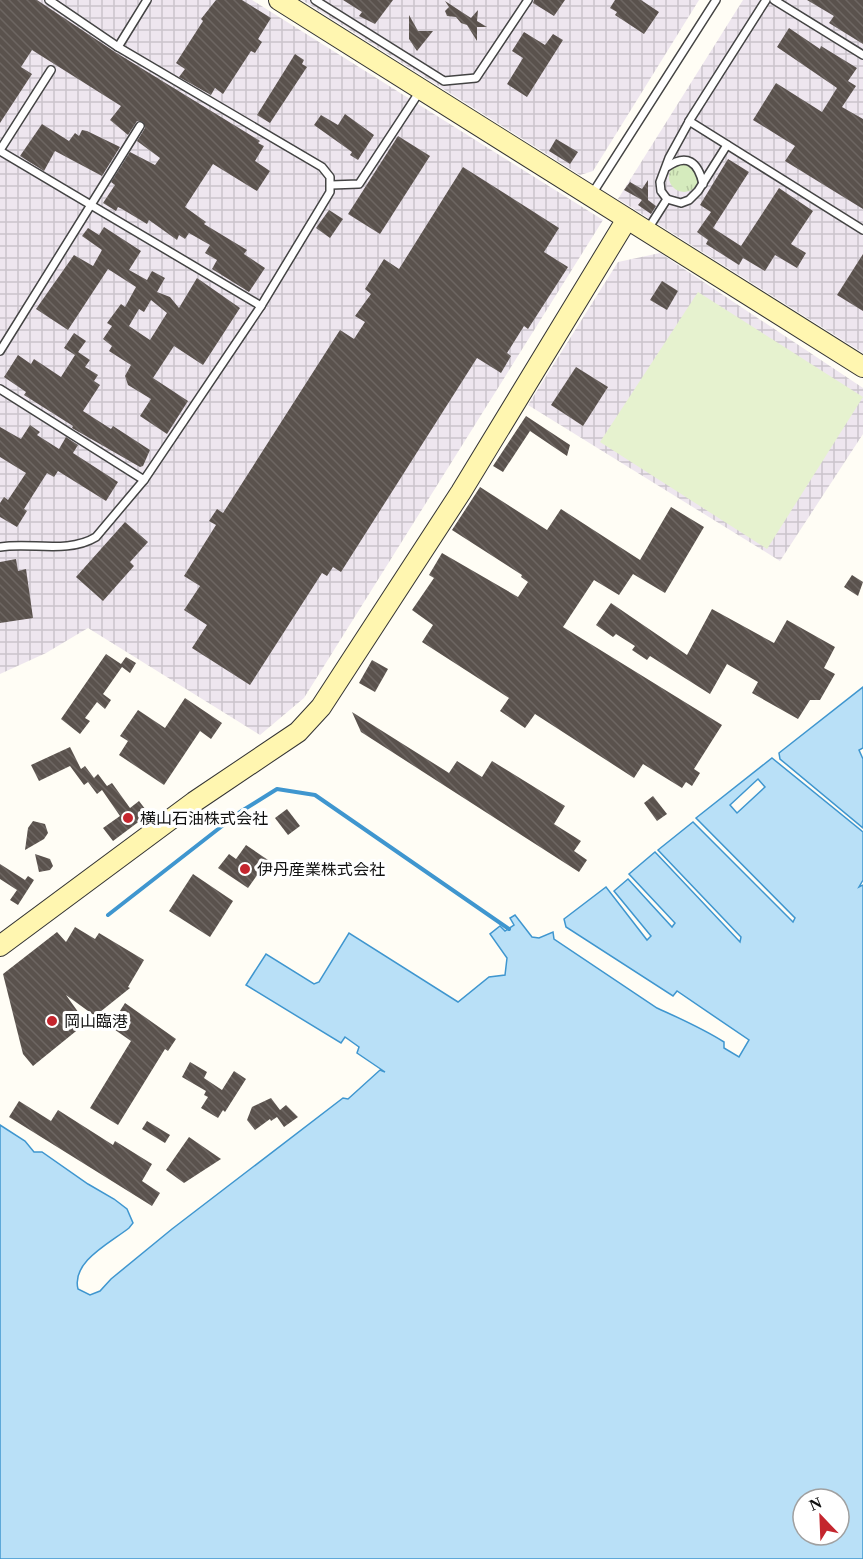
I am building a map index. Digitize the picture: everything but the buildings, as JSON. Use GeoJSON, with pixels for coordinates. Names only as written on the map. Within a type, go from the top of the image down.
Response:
{"type":"FeatureCollection","features":[{"type":"Feature","properties":{"kind":"street"},"geometry":{"type":"LineString","coordinates":[[279,0],[863,367]]}},
{"type":"Feature","properties":{"kind":"street"},"geometry":{"type":"LineString","coordinates":[[0,946],[194,802],[298,732],[321,707],[461,492],[627,219]]}},
{"type":"Feature","properties":{"kind":"lane"},"geometry":{"type":"LineString","coordinates":[[0,548],[36,544],[66,546],[87,542],[96,537],[144,480],[261,306],[330,192],[331,185],[330,177],[321,167],[118,47],[49,0]]}},
{"type":"Feature","properties":{"kind":"lane"},"geometry":{"type":"LineString","coordinates":[[118,47],[147,0]]}},
{"type":"Feature","properties":{"kind":"lane"},"geometry":{"type":"LineString","coordinates":[[315,0],[444,81],[476,78],[528,0]]}},
{"type":"Feature","properties":{"kind":"lane"},"geometry":{"type":"LineString","coordinates":[[590,196],[716,0]]}},
{"type":"Feature","properties":{"kind":"lane"},"geometry":{"type":"LineString","coordinates":[[727,145],[703,184],[685,202],[667,199],[660,187],[665,168],[689,121],[766,0]]}},
{"type":"Feature","properties":{"kind":"lane"},"geometry":{"type":"LineString","coordinates":[[774,0],[863,55]]}},
{"type":"Feature","properties":{"kind":"lane"},"geometry":{"type":"LineString","coordinates":[[51,70],[0,150],[261,306]]}},
{"type":"Feature","properties":{"kind":"lane"},"geometry":{"type":"LineString","coordinates":[[331,185],[359,184],[421,90]]}},
{"type":"Feature","properties":{"kind":"lane"},"geometry":{"type":"LineString","coordinates":[[689,121],[863,230]]}},
{"type":"Feature","properties":{"kind":"lane"},"geometry":{"type":"LineString","coordinates":[[0,351],[140,126]]}},
{"type":"Feature","properties":{"kind":"lane"},"geometry":{"type":"LineString","coordinates":[[665,168],[681,159],[690,160],[699,168],[703,184]]}},
{"type":"Feature","properties":{"kind":"lane"},"geometry":{"type":"LineString","coordinates":[[646,232],[667,199]]}},
{"type":"Feature","properties":{"kind":"lane"},"geometry":{"type":"LineString","coordinates":[[0,389],[144,480]]}},
{"type":"Feature","properties":{"kind":"shaded area"},"geometry":{"type":"Polygon","coordinates":[[[0,0],[252,0],[603,220],[304,698],[260,735],[88,628],[46,653],[0,674],[0,0]]]}},
{"type":"Feature","properties":{"kind":"shaded area"},"geometry":{"type":"Polygon","coordinates":[[[302,0],[699,0],[593,171],[580,175],[302,0]]]}},
{"type":"Feature","properties":{"kind":"shaded area"},"geometry":{"type":"Polygon","coordinates":[[[743,0],[863,0],[863,353],[618,199],[743,0]]]}},
{"type":"Feature","properties":{"kind":"shaded area"},"geometry":{"type":"Polygon","coordinates":[[[660,253],[863,388],[863,434],[780,561],[528,405],[618,262],[660,253]]]}},
{"type":"Feature","properties":{"kind":"green space"},"geometry":{"type":"Polygon","coordinates":[[[684,162],[690,163],[698,171],[698,183],[690,191],[684,192],[678,191],[670,183],[669,177],[670,171],[678,163],[684,162]]]}},
{"type":"Feature","properties":{"kind":"green space"},"geometry":{"type":"Polygon","coordinates":[[[698,292],[863,397],[767,549],[600,442],[698,292]]]}},
{"type":"Feature","properties":{"kind":"water"},"geometry":{"type":"Polygon","coordinates":[[[863,687],[863,748],[859,750],[863,759],[863,828],[780,759],[779,753],[863,687]]]}},
{"type":"Feature","properties":{"kind":"water"},"geometry":{"type":"Polygon","coordinates":[[[772,758],[863,832],[863,880],[859,887],[863,885],[863,1559],[0,1559],[0,1125],[25,1141],[34,1152],[42,1152],[127,1209],[133,1223],[94,1254],[80,1270],[77,1279],[78,1289],[90,1295],[100,1291],[111,1279],[172,1229],[343,1098],[348,1099],[380,1070],[385,1072],[357,1053],[359,1047],[345,1037],[341,1043],[246,985],[266,954],[314,984],[319,982],[349,933],[458,1002],[489,977],[505,975],[507,958],[490,934],[500,926],[505,931],[514,925],[510,918],[515,915],[532,937],[539,938],[553,932],[554,939],[657,1008],[724,1042],[724,1048],[739,1057],[749,1040],[677,991],[673,996],[566,927],[564,919],[606,887],[647,940],[651,936],[614,891],[628,879],[672,927],[675,923],[629,874],[655,852],[740,942],[741,937],[658,850],[693,822],[793,922],[795,918],[696,818],[772,758]],[[758,779],[730,805],[737,813],[765,787],[758,779]]]}},
{"type":"Feature","properties":{"kind":"waterway"},"geometry":{"type":"LineString","coordinates":[[108,915],[240,812],[277,789],[315,795],[509,929]]}},
{"type":"Feature","properties":{"kind":"place","name":"横山石油株式会社"},"geometry":{"type":"Point","coordinates":[128,818]}},
{"type":"Feature","properties":{"kind":"place","name":"伊丹産業株式会社"},"geometry":{"type":"Point","coordinates":[245,869]}},
{"type":"Feature","properties":{"kind":"place","name":"岡山臨港"},"geometry":{"type":"Point","coordinates":[52,1021]}}]}
